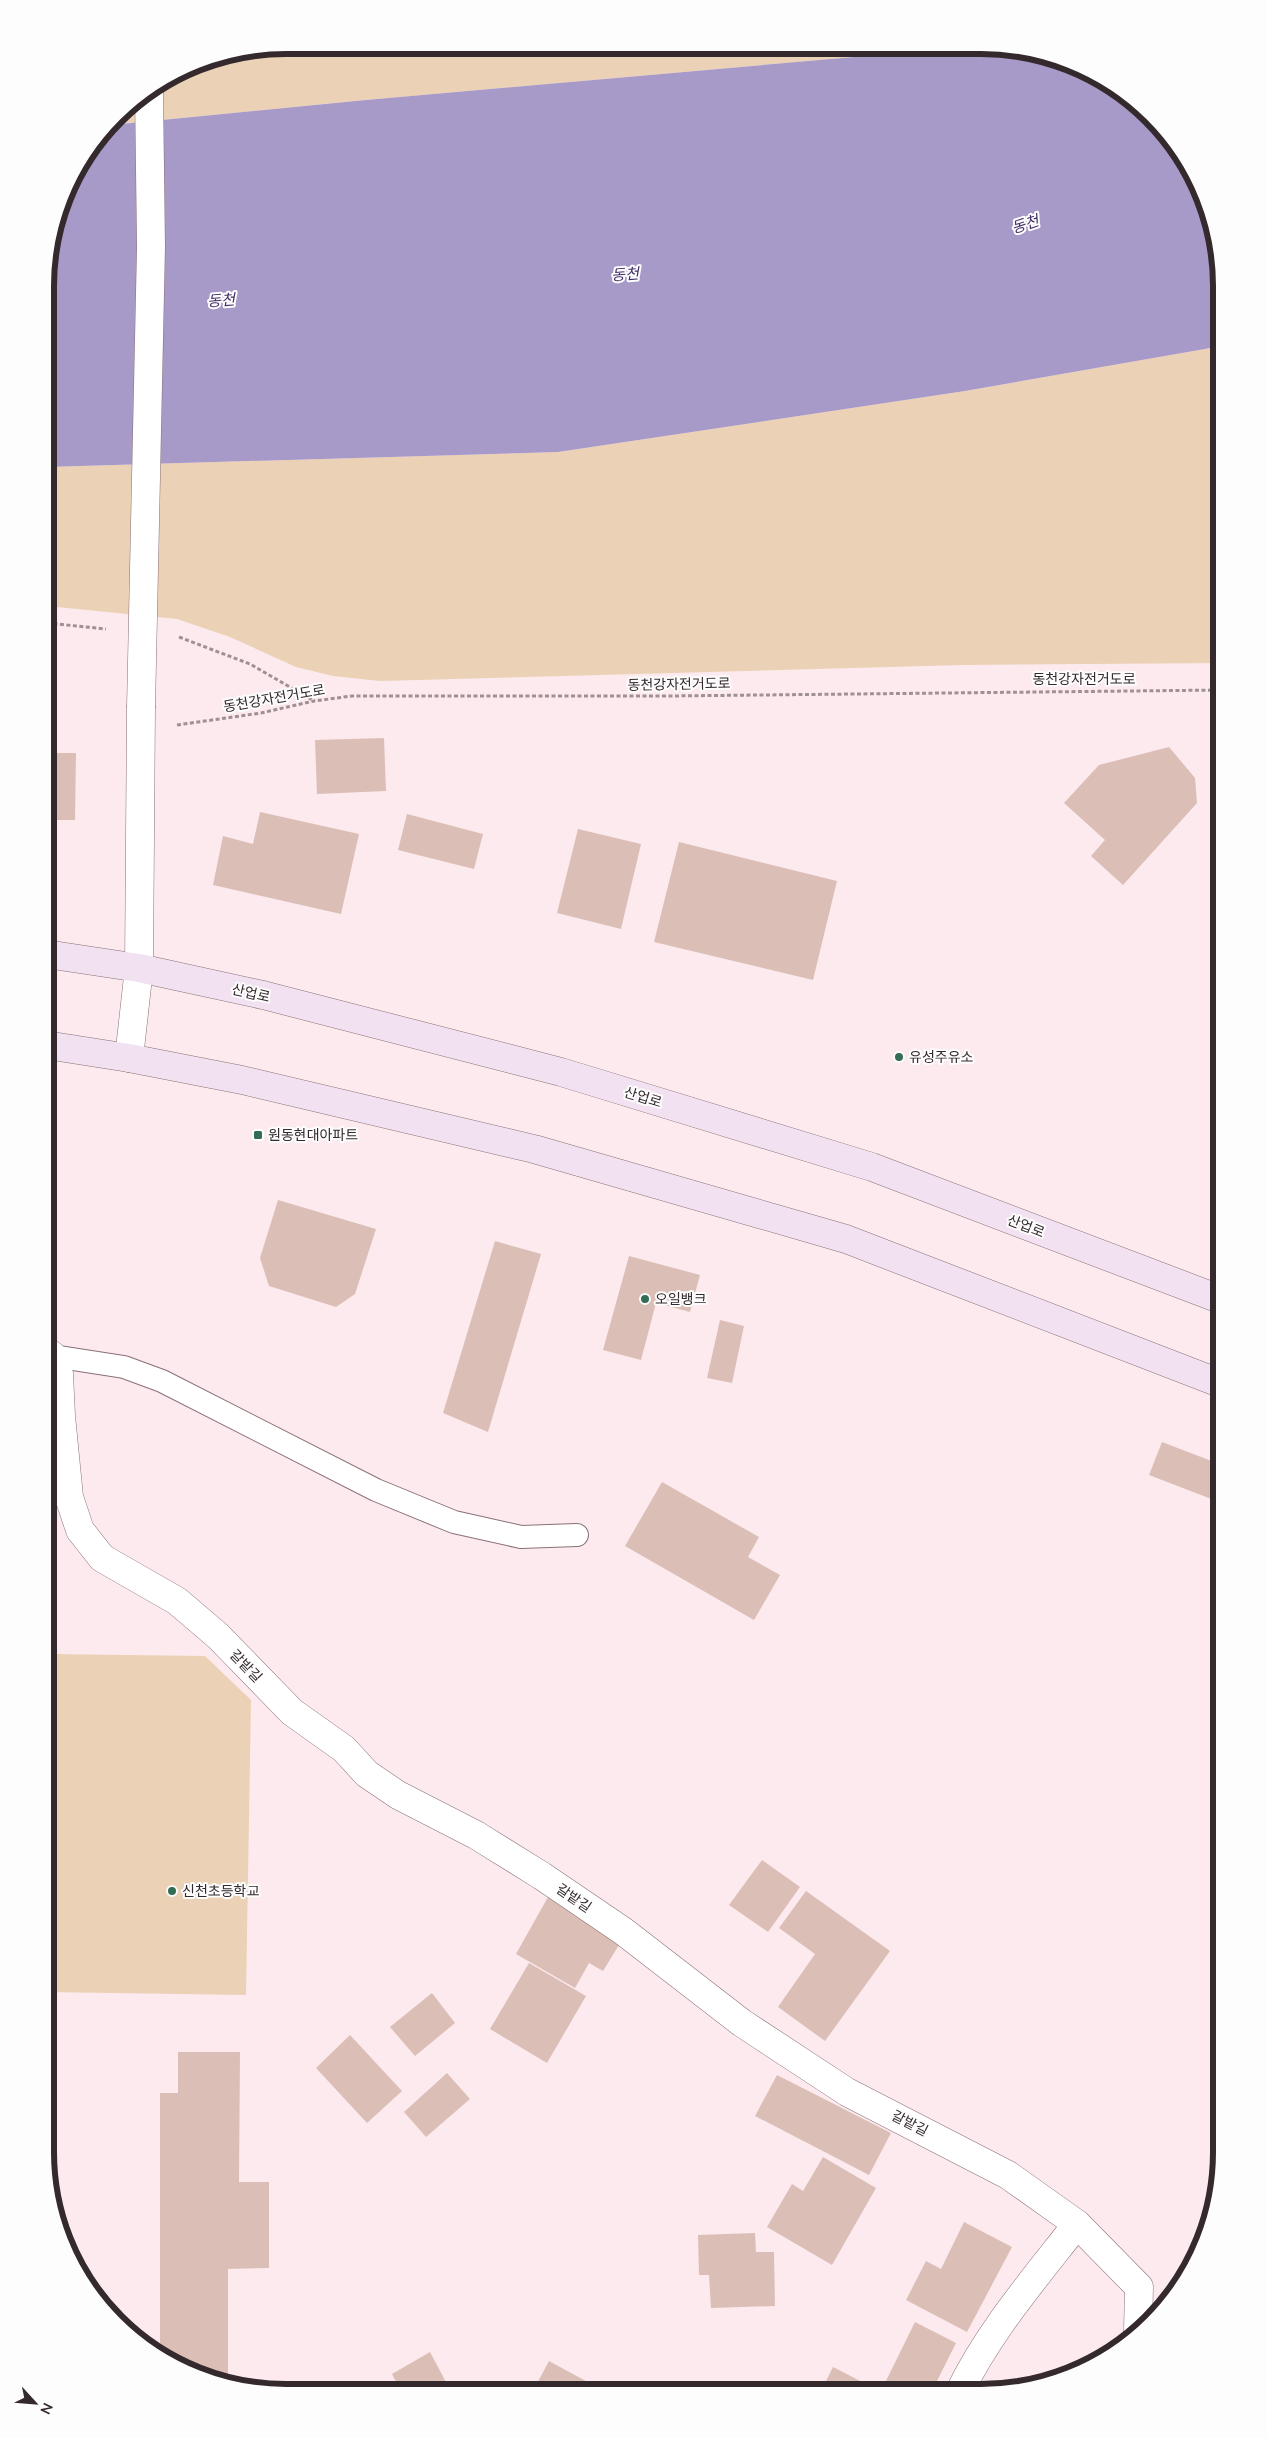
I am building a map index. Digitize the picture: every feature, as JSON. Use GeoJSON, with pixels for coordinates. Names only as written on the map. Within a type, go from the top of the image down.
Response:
{"type":"FeatureCollection","features":[{"type":"Feature","properties":{"kind":"main road","name":"산업로"},"geometry":{"type":"LineString","coordinates":[[54,955],[139,968],[263,995],[561,1072],[872,1167],[1213,1297]]}},
{"type":"Feature","properties":{"kind":"main road"},"geometry":{"type":"LineString","coordinates":[[54,1046],[129,1058],[242,1080],[534,1149],[846,1239],[1213,1381]]}},
{"type":"Feature","properties":{"kind":"street"},"geometry":{"type":"LineString","coordinates":[[129,1058],[139,968],[140,719],[151,247],[149,98]]}},
{"type":"Feature","properties":{"kind":"street","name":"갈밭길"},"geometry":{"type":"LineString","coordinates":[[54,1362],[60,1374],[61,1416],[70,1497],[80,1530],[102,1558],[177,1601],[218,1636],[292,1712],[344,1749],[374,1780],[398,1795],[476,1835],[542,1876],[623,1931],[742,2023],[847,2092],[1008,2175],[1077,2224],[1139,2287],[1138,2323]]}},
{"type":"Feature","properties":{"kind":"street"},"geometry":{"type":"LineString","coordinates":[[962,2384],[996,2329],[1077,2224]]}},
{"type":"Feature","properties":{"kind":"lane"},"geometry":{"type":"LineString","coordinates":[[54,1355],[124,1367],[162,1381],[376,1490],[454,1522],[521,1536],[577,1535]]}},
{"type":"Feature","properties":{"kind":"path"},"geometry":{"type":"LineString","coordinates":[[54,624],[116,630]]}},
{"type":"Feature","properties":{"kind":"path"},"geometry":{"type":"LineString","coordinates":[[176,636],[214,648],[250,664],[314,701]]}},
{"type":"Feature","properties":{"kind":"path","name":"동천강자전거도로"},"geometry":{"type":"LineString","coordinates":[[140,719],[261,713],[314,701],[352,696],[669,696],[1213,690]]}},
{"type":"Feature","properties":{"kind":"shaded area"},"geometry":{"type":"Polygon","coordinates":[[[270,54],[869,54],[854,57],[366,100],[120,124],[133,111],[157,93],[197,71],[240,58],[270,54]]]}},
{"type":"Feature","properties":{"kind":"shaded area"},"geometry":{"type":"Polygon","coordinates":[[[1213,348],[1213,663],[963,665],[380,681],[333,676],[296,667],[230,637],[177,619],[54,607],[54,467],[558,452],[965,391],[1213,348]]]}},
{"type":"Feature","properties":{"kind":"shaded area"},"geometry":{"type":"Polygon","coordinates":[[[54,1654],[205,1656],[251,1700],[246,1995],[54,1992],[54,1654]]]}},
{"type":"Feature","properties":{"kind":"water","name":"동천"},"geometry":{"type":"Polygon","coordinates":[[[869,54],[997,54],[1027,58],[1070,71],[1097,85],[1123,102],[1165,144],[1182,170],[1196,197],[1209,240],[1213,270],[1213,348],[965,391],[558,452],[54,467],[54,270],[58,240],[66,211],[78,183],[102,144],[120,124],[366,100],[854,57],[869,54]]]}},
{"type":"Feature","properties":{"kind":"building"},"geometry":{"type":"Polygon","coordinates":[[[384,738],[386,791],[317,794],[315,740],[384,738]]]}},
{"type":"Feature","properties":{"kind":"building"},"geometry":{"type":"Polygon","coordinates":[[[1169,747],[1195,778],[1197,803],[1123,885],[1091,856],[1105,840],[1064,803],[1099,765],[1169,747]]]}},
{"type":"Feature","properties":{"kind":"building"},"geometry":{"type":"Polygon","coordinates":[[[54,753],[76,753],[75,820],[54,820],[54,753]]]}},
{"type":"Feature","properties":{"kind":"building"},"geometry":{"type":"Polygon","coordinates":[[[260,812],[359,834],[341,914],[213,885],[223,836],[253,844],[260,812]]]}},
{"type":"Feature","properties":{"kind":"building"},"geometry":{"type":"Polygon","coordinates":[[[407,814],[483,834],[474,869],[398,850],[407,814]]]}},
{"type":"Feature","properties":{"kind":"building"},"geometry":{"type":"Polygon","coordinates":[[[578,829],[641,844],[621,929],[557,913],[578,829]]]}},
{"type":"Feature","properties":{"kind":"building"},"geometry":{"type":"Polygon","coordinates":[[[679,842],[837,881],[813,980],[654,942],[679,842]]]}},
{"type":"Feature","properties":{"kind":"building"},"geometry":{"type":"Polygon","coordinates":[[[278,1200],[376,1229],[355,1294],[336,1307],[269,1286],[260,1258],[278,1200]]]}},
{"type":"Feature","properties":{"kind":"building"},"geometry":{"type":"Polygon","coordinates":[[[495,1241],[541,1254],[488,1432],[443,1413],[495,1241]]]}},
{"type":"Feature","properties":{"kind":"building"},"geometry":{"type":"Polygon","coordinates":[[[629,1256],[700,1275],[690,1312],[656,1303],[641,1360],[603,1350],[629,1256]]]}},
{"type":"Feature","properties":{"kind":"building"},"geometry":{"type":"Polygon","coordinates":[[[720,1320],[744,1326],[732,1383],[707,1378],[720,1320]]]}},
{"type":"Feature","properties":{"kind":"building"},"geometry":{"type":"Polygon","coordinates":[[[1162,1442],[1213,1462],[1213,1500],[1149,1475],[1162,1442]]]}},
{"type":"Feature","properties":{"kind":"building"},"geometry":{"type":"Polygon","coordinates":[[[662,1482],[759,1537],[748,1557],[780,1575],[754,1620],[625,1546],[662,1482]]]}},
{"type":"Feature","properties":{"kind":"building"},"geometry":{"type":"Polygon","coordinates":[[[762,1860],[800,1887],[768,1932],[729,1905],[762,1860]]]}},
{"type":"Feature","properties":{"kind":"building"},"geometry":{"type":"Polygon","coordinates":[[[806,1891],[890,1951],[825,2041],[778,2007],[815,1954],[779,1928],[806,1891]]]}},
{"type":"Feature","properties":{"kind":"building"},"geometry":{"type":"Polygon","coordinates":[[[548,1897],[622,1940],[603,1971],[589,1963],[575,1988],[516,1954],[548,1897]]]}},
{"type":"Feature","properties":{"kind":"building"},"geometry":{"type":"Polygon","coordinates":[[[529,1963],[586,1996],[547,2063],[490,2029],[529,1963]]]}},
{"type":"Feature","properties":{"kind":"building"},"geometry":{"type":"Polygon","coordinates":[[[432,1993],[455,2023],[415,2056],[390,2027],[432,1993]]]}},
{"type":"Feature","properties":{"kind":"building"},"geometry":{"type":"Polygon","coordinates":[[[350,2035],[402,2091],[367,2123],[316,2068],[350,2035]]]}},
{"type":"Feature","properties":{"kind":"building"},"geometry":{"type":"Polygon","coordinates":[[[178,2052],[240,2052],[239,2182],[269,2182],[269,2268],[228,2269],[228,2377],[197,2367],[160,2347],[160,2093],[178,2093],[178,2052]]]}},
{"type":"Feature","properties":{"kind":"building"},"geometry":{"type":"Polygon","coordinates":[[[447,2073],[470,2099],[426,2137],[404,2112],[447,2073]]]}},
{"type":"Feature","properties":{"kind":"building"},"geometry":{"type":"Polygon","coordinates":[[[777,2075],[891,2133],[869,2175],[755,2116],[777,2075]]]}},
{"type":"Feature","properties":{"kind":"building"},"geometry":{"type":"Polygon","coordinates":[[[823,2157],[876,2188],[832,2265],[767,2227],[792,2184],[803,2191],[823,2157]]]}},
{"type":"Feature","properties":{"kind":"building"},"geometry":{"type":"Polygon","coordinates":[[[964,2222],[1012,2247],[967,2332],[906,2300],[926,2261],[941,2269],[964,2222]]]}},
{"type":"Feature","properties":{"kind":"building"},"geometry":{"type":"Polygon","coordinates":[[[755,2233],[756,2252],[774,2252],[775,2306],[711,2308],[709,2275],[699,2275],[698,2235],[755,2233]]]}},
{"type":"Feature","properties":{"kind":"building"},"geometry":{"type":"Polygon","coordinates":[[[915,2322],[956,2343],[936,2384],[884,2384],[915,2322]]]}},
{"type":"Feature","properties":{"kind":"building"},"geometry":{"type":"Polygon","coordinates":[[[430,2352],[447,2384],[397,2384],[392,2374],[430,2352]]]}},
{"type":"Feature","properties":{"kind":"building"},"geometry":{"type":"Polygon","coordinates":[[[549,2361],[591,2384],[537,2384],[549,2361]]]}},
{"type":"Feature","properties":{"kind":"building"},"geometry":{"type":"Polygon","coordinates":[[[833,2367],[866,2384],[824,2384],[833,2367]]]}},
{"type":"Feature","properties":{"kind":"place","name":"유성주유소"},"geometry":{"type":"Point","coordinates":[899,1057]}},
{"type":"Feature","properties":{"kind":"place","name":"원동현대아파트"},"geometry":{"type":"Point","coordinates":[258,1135]}},
{"type":"Feature","properties":{"kind":"place","name":"오일뱅크"},"geometry":{"type":"Point","coordinates":[645,1299]}},
{"type":"Feature","properties":{"kind":"place","name":"신천초등학교"},"geometry":{"type":"Point","coordinates":[172,1891]}}]}
